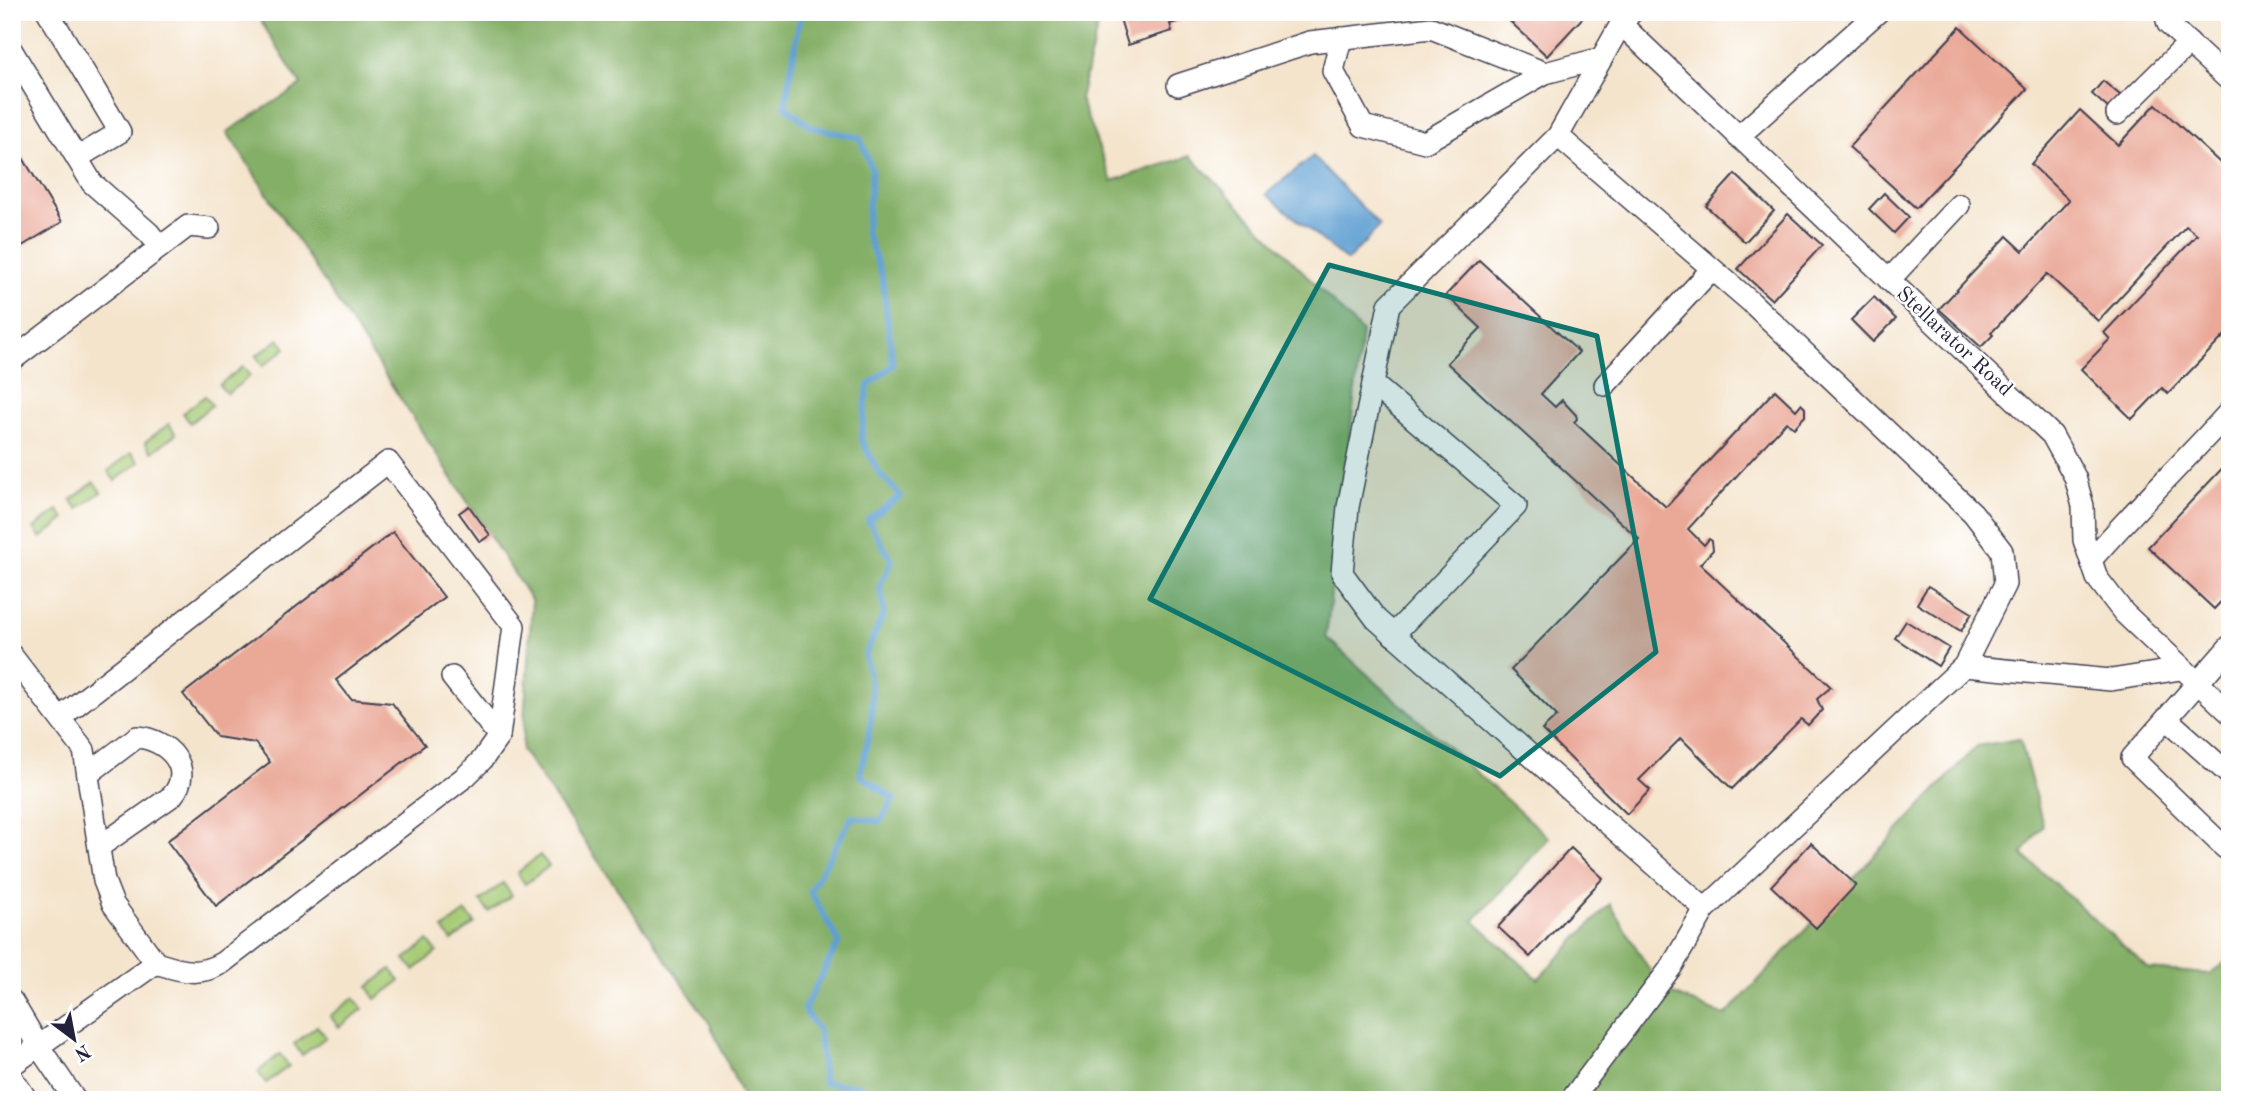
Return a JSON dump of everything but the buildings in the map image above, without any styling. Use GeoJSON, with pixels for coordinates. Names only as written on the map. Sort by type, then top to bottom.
{"type":"FeatureCollection","features":[{"type":"Feature","properties":{"kind":"street"},"geometry":{"type":"LineString","coordinates":[[48,12],[120,132],[77,158]]}},
{"type":"Feature","properties":{"kind":"street"},"geometry":{"type":"LineString","coordinates":[[1738,137],[1878,12]]}},
{"type":"Feature","properties":{"kind":"street"},"geometry":{"type":"LineString","coordinates":[[2165,12],[2168,24],[2230,81]]}},
{"type":"Feature","properties":{"kind":"street"},"geometry":{"type":"LineString","coordinates":[[1627,18],[1558,136],[1389,305],[1349,507],[1342,573],[1376,619],[1393,635],[1705,909]]}},
{"type":"Feature","properties":{"kind":"street","name":"Stellarator Road"},"geometry":{"type":"LineString","coordinates":[[1627,18],[1738,137],[2052,435],[2075,477],[2083,506],[2084,540],[2097,579],[2124,613],[2230,713]]}},
{"type":"Feature","properties":{"kind":"street"},"geometry":{"type":"LineString","coordinates":[[1178,85],[1310,42],[1431,28],[1545,73]]}},
{"type":"Feature","properties":{"kind":"street"},"geometry":{"type":"LineString","coordinates":[[1341,38],[1333,71],[1363,126],[1425,142],[1545,73],[1602,58]]}},
{"type":"Feature","properties":{"kind":"street"},"geometry":{"type":"LineString","coordinates":[[2117,114],[2189,43]]}},
{"type":"Feature","properties":{"kind":"street"},"geometry":{"type":"LineString","coordinates":[[12,51],[92,183],[149,233],[160,247]]}},
{"type":"Feature","properties":{"kind":"street"},"geometry":{"type":"LineString","coordinates":[[1558,136],[1712,269],[1973,513],[2002,551],[2005,584],[1964,666],[1705,909],[1672,966],[1571,1100]]}},
{"type":"Feature","properties":{"kind":"street"},"geometry":{"type":"LineString","coordinates":[[1889,280],[1959,205]]}},
{"type":"Feature","properties":{"kind":"street"},"geometry":{"type":"LineString","coordinates":[[12,360],[188,226],[209,228]]}},
{"type":"Feature","properties":{"kind":"street"},"geometry":{"type":"LineString","coordinates":[[1605,385],[1712,269]]}},
{"type":"Feature","properties":{"kind":"street"},"geometry":{"type":"LineString","coordinates":[[1373,384],[1516,506],[1393,635]]}},
{"type":"Feature","properties":{"kind":"street"},"geometry":{"type":"LineString","coordinates":[[2091,560],[2144,499],[2165,483],[2230,411]]}},
{"type":"Feature","properties":{"kind":"street"},"geometry":{"type":"LineString","coordinates":[[12,656],[85,750],[104,881],[113,904],[156,963],[189,973],[206,972],[222,963],[466,776],[499,736],[514,626],[388,462],[61,717]]}},
{"type":"Feature","properties":{"kind":"street"},"geometry":{"type":"LineString","coordinates":[[2230,646],[2132,758],[2225,848],[2230,842]]}},
{"type":"Feature","properties":{"kind":"street"},"geometry":{"type":"LineString","coordinates":[[1964,666],[2111,680],[2181,669]]}},
{"type":"Feature","properties":{"kind":"street"},"geometry":{"type":"LineString","coordinates":[[452,677],[499,736]]}},
{"type":"Feature","properties":{"kind":"street"},"geometry":{"type":"LineString","coordinates":[[2167,719],[2230,775]]}},
{"type":"Feature","properties":{"kind":"street"},"geometry":{"type":"LineString","coordinates":[[88,774],[137,737],[162,743],[172,751],[182,774],[181,786],[173,796],[99,847]]}},
{"type":"Feature","properties":{"kind":"street"},"geometry":{"type":"LineString","coordinates":[[12,1065],[156,963]]}},
{"type":"Feature","properties":{"kind":"street"},"geometry":{"type":"LineString","coordinates":[[12,1001],[75,1100]]}},
{"type":"Feature","properties":{"kind":"street"},"geometry":{"type":"LineString","coordinates":[[12,1078],[27,1100]]}},
{"type":"Feature","properties":{"kind":"highlighted area"},"geometry":{"type":"Polygon","coordinates":[[[1329,265],[1597,336],[1656,652],[1500,776],[1150,599],[1329,265]]]}},
{"type":"Feature","properties":{"kind":"green space"},"geometry":{"type":"Polygon","coordinates":[[[255,12],[1101,12],[1080,99],[1112,181],[1190,156],[1362,332],[1326,637],[1549,838],[1474,921],[1538,979],[1610,904],[1661,989],[1725,1016],[1977,746],[2020,739],[2043,825],[2022,854],[2149,969],[2209,974],[2230,959],[2230,1100],[744,1100],[710,1024],[522,750],[532,601],[227,132],[301,85],[255,12]]]}},
{"type":"Feature","properties":{"kind":"green space"},"geometry":{"type":"Polygon","coordinates":[[[279,339],[286,348],[263,366],[256,356],[279,339]]]}},
{"type":"Feature","properties":{"kind":"green space"},"geometry":{"type":"Polygon","coordinates":[[[243,367],[250,376],[227,394],[219,385],[243,367]]]}},
{"type":"Feature","properties":{"kind":"green space"},"geometry":{"type":"Polygon","coordinates":[[[205,396],[212,405],[190,423],[183,413],[205,396]]]}},
{"type":"Feature","properties":{"kind":"green space"},"geometry":{"type":"Polygon","coordinates":[[[169,424],[176,434],[152,452],[145,442],[169,424]]]}},
{"type":"Feature","properties":{"kind":"green space"},"geometry":{"type":"Polygon","coordinates":[[[131,453],[139,462],[115,481],[108,471],[131,453]]]}},
{"type":"Feature","properties":{"kind":"green space"},"geometry":{"type":"Polygon","coordinates":[[[94,482],[101,492],[78,509],[71,500],[94,482]]]}},
{"type":"Feature","properties":{"kind":"green space"},"geometry":{"type":"Polygon","coordinates":[[[58,510],[65,519],[41,538],[34,528],[58,510]]]}},
{"type":"Feature","properties":{"kind":"green space"},"geometry":{"type":"Polygon","coordinates":[[[540,855],[549,866],[525,884],[517,873],[540,855]]]}},
{"type":"Feature","properties":{"kind":"green space"},"geometry":{"type":"Polygon","coordinates":[[[503,883],[512,895],[489,912],[480,901],[503,883]]]}},
{"type":"Feature","properties":{"kind":"green space"},"geometry":{"type":"Polygon","coordinates":[[[466,912],[475,923],[452,941],[443,929],[466,912]]]}},
{"type":"Feature","properties":{"kind":"green space"},"geometry":{"type":"Polygon","coordinates":[[[428,941],[437,952],[414,970],[405,959],[428,941]]]}},
{"type":"Feature","properties":{"kind":"green space"},"geometry":{"type":"Polygon","coordinates":[[[391,969],[400,981],[376,999],[368,987],[391,969]]]}},
{"type":"Feature","properties":{"kind":"green space"},"geometry":{"type":"Polygon","coordinates":[[[354,998],[363,1009],[339,1027],[330,1016],[354,998]]]}},
{"type":"Feature","properties":{"kind":"green space"},"geometry":{"type":"Polygon","coordinates":[[[317,1026],[326,1037],[302,1055],[294,1044],[317,1026]]]}},
{"type":"Feature","properties":{"kind":"green space"},"geometry":{"type":"Polygon","coordinates":[[[280,1054],[289,1066],[266,1083],[258,1072],[280,1054]]]}},
{"type":"Feature","properties":{"kind":"water"},"geometry":{"type":"Polygon","coordinates":[[[1313,156],[1380,226],[1347,261],[1266,194],[1313,156]]]}},
{"type":"Feature","properties":{"kind":"waterway"},"geometry":{"type":"LineString","coordinates":[[801,12],[785,106],[811,127],[860,138],[872,170],[866,232],[882,276],[893,365],[868,386],[861,439],[879,473],[901,496],[868,520],[892,561],[880,586],[884,613],[865,656],[871,688],[872,716],[860,775],[894,799],[880,822],[852,817],[810,891],[839,942],[804,1009],[819,1032],[824,1083],[860,1086],[864,1100]]}}]}
